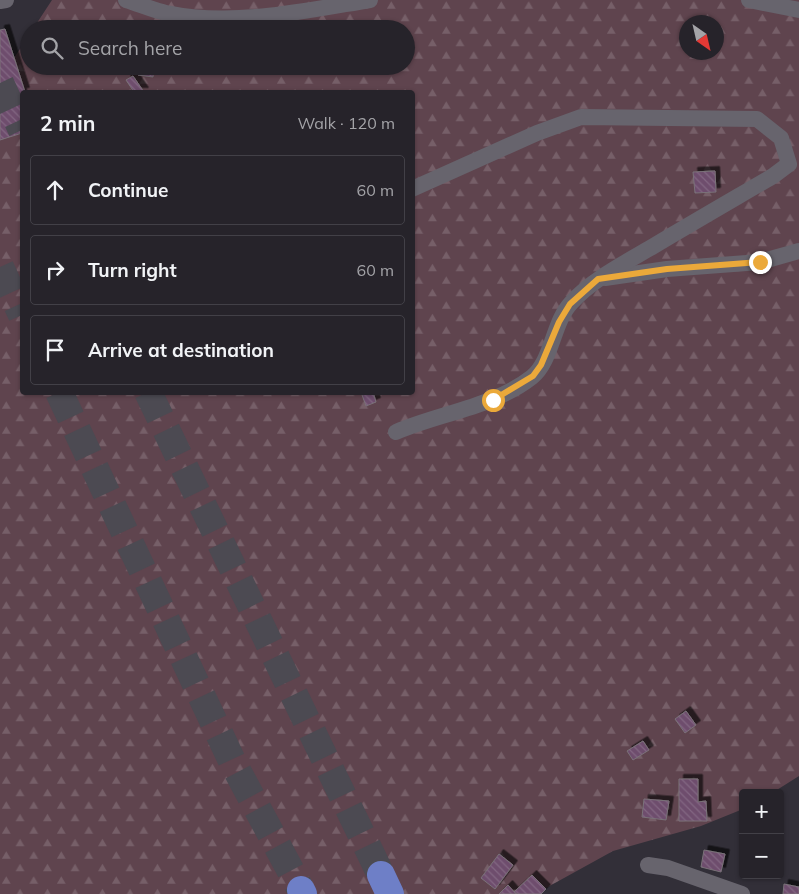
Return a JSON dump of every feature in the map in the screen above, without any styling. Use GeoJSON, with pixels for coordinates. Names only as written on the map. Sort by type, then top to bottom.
{"type":"FeatureCollection","features":[{"type":"Feature","properties":{"kind":"street"},"geometry":{"type":"LineString","coordinates":[[0,1],[6,0]]}},
{"type":"Feature","properties":{"kind":"street"},"geometry":{"type":"LineString","coordinates":[[126,0],[167,6],[195,17],[272,16],[370,0]]}},
{"type":"Feature","properties":{"kind":"street"},"geometry":{"type":"LineString","coordinates":[[749,0],[799,10]]}},
{"type":"Feature","properties":{"kind":"street"},"geometry":{"type":"LineString","coordinates":[[396,432],[420,422],[493,400],[533,376],[541,365],[559,322],[570,304],[598,279],[772,176],[789,164],[781,138],[757,119],[581,116],[537,133],[415,188]]}},
{"type":"Feature","properties":{"kind":"street"},"geometry":{"type":"LineString","coordinates":[[598,279],[667,269],[760,262],[799,251]]}},
{"type":"Feature","properties":{"kind":"street"},"geometry":{"type":"LineString","coordinates":[[648,865],[668,868],[742,894]]}},
{"type":"Feature","properties":{"kind":"green space"},"geometry":{"type":"Polygon","coordinates":[[[52,0],[799,0],[799,776],[778,789],[739,789],[739,811],[701,826],[613,851],[535,894],[0,894],[0,78],[20,49],[20,75],[415,75],[415,20],[39,20],[52,0]]]}},
{"type":"Feature","properties":{"kind":"building"},"geometry":{"type":"Polygon","coordinates":[[[5,29],[24,90],[20,90],[20,134],[0,140],[0,30],[5,29]]]}},
{"type":"Feature","properties":{"kind":"building"},"geometry":{"type":"Polygon","coordinates":[[[133,76],[143,90],[133,90],[126,80],[133,76]]]}},
{"type":"Feature","properties":{"kind":"building"},"geometry":{"type":"Polygon","coordinates":[[[715,171],[716,192],[695,193],[693,172],[715,171]]]}},
{"type":"Feature","properties":{"kind":"building"},"geometry":{"type":"Polygon","coordinates":[[[362,395],[374,395],[376,402],[366,406],[362,395]]]}},
{"type":"Feature","properties":{"kind":"building"},"geometry":{"type":"Polygon","coordinates":[[[686,711],[696,725],[685,733],[675,719],[686,711]]]}},
{"type":"Feature","properties":{"kind":"building"},"geometry":{"type":"Polygon","coordinates":[[[643,741],[649,750],[633,760],[627,751],[643,741]]]}},
{"type":"Feature","properties":{"kind":"building"},"geometry":{"type":"Polygon","coordinates":[[[679,779],[698,779],[698,802],[706,801],[707,821],[679,821],[679,779]]]}},
{"type":"Feature","properties":{"kind":"building"},"geometry":{"type":"Polygon","coordinates":[[[644,799],[669,801],[666,820],[642,817],[644,799]]]}},
{"type":"Feature","properties":{"kind":"building"},"geometry":{"type":"Polygon","coordinates":[[[704,850],[725,854],[721,872],[701,867],[704,850]]]}},
{"type":"Feature","properties":{"kind":"building"},"geometry":{"type":"Polygon","coordinates":[[[499,854],[513,865],[495,889],[481,878],[499,854]]]}},
{"type":"Feature","properties":{"kind":"building"},"geometry":{"type":"Polygon","coordinates":[[[532,875],[546,889],[541,894],[517,894],[514,892],[532,875]]]}},
{"type":"Feature","properties":{"kind":"building"},"geometry":{"type":"Polygon","coordinates":[[[784,884],[799,887],[799,894],[783,894],[784,884]]]}},
{"type":"Feature","properties":{"kind":"building"},"geometry":{"type":"Polygon","coordinates":[[[508,885],[516,894],[499,894],[508,885]]]}},
{"type":"Feature","properties":{"kind":"tunnel"},"geometry":{"type":"LineString","coordinates":[[0,83],[20,126]]}},
{"type":"Feature","properties":{"kind":"tunnel"},"geometry":{"type":"LineString","coordinates":[[0,267],[20,311]]}},
{"type":"Feature","properties":{"kind":"tunnel"},"geometry":{"type":"LineString","coordinates":[[60,395],[233,763],[301,890]]}},
{"type":"Feature","properties":{"kind":"tunnel"},"geometry":{"type":"LineString","coordinates":[[149,395],[381,875]]}},
{"type":"Feature","properties":{"kind":"route"},"geometry":{"type":"LineString","coordinates":[[493,400],[533,376],[541,365],[559,322],[570,304],[598,279],[667,269],[760,262]]}}]}
